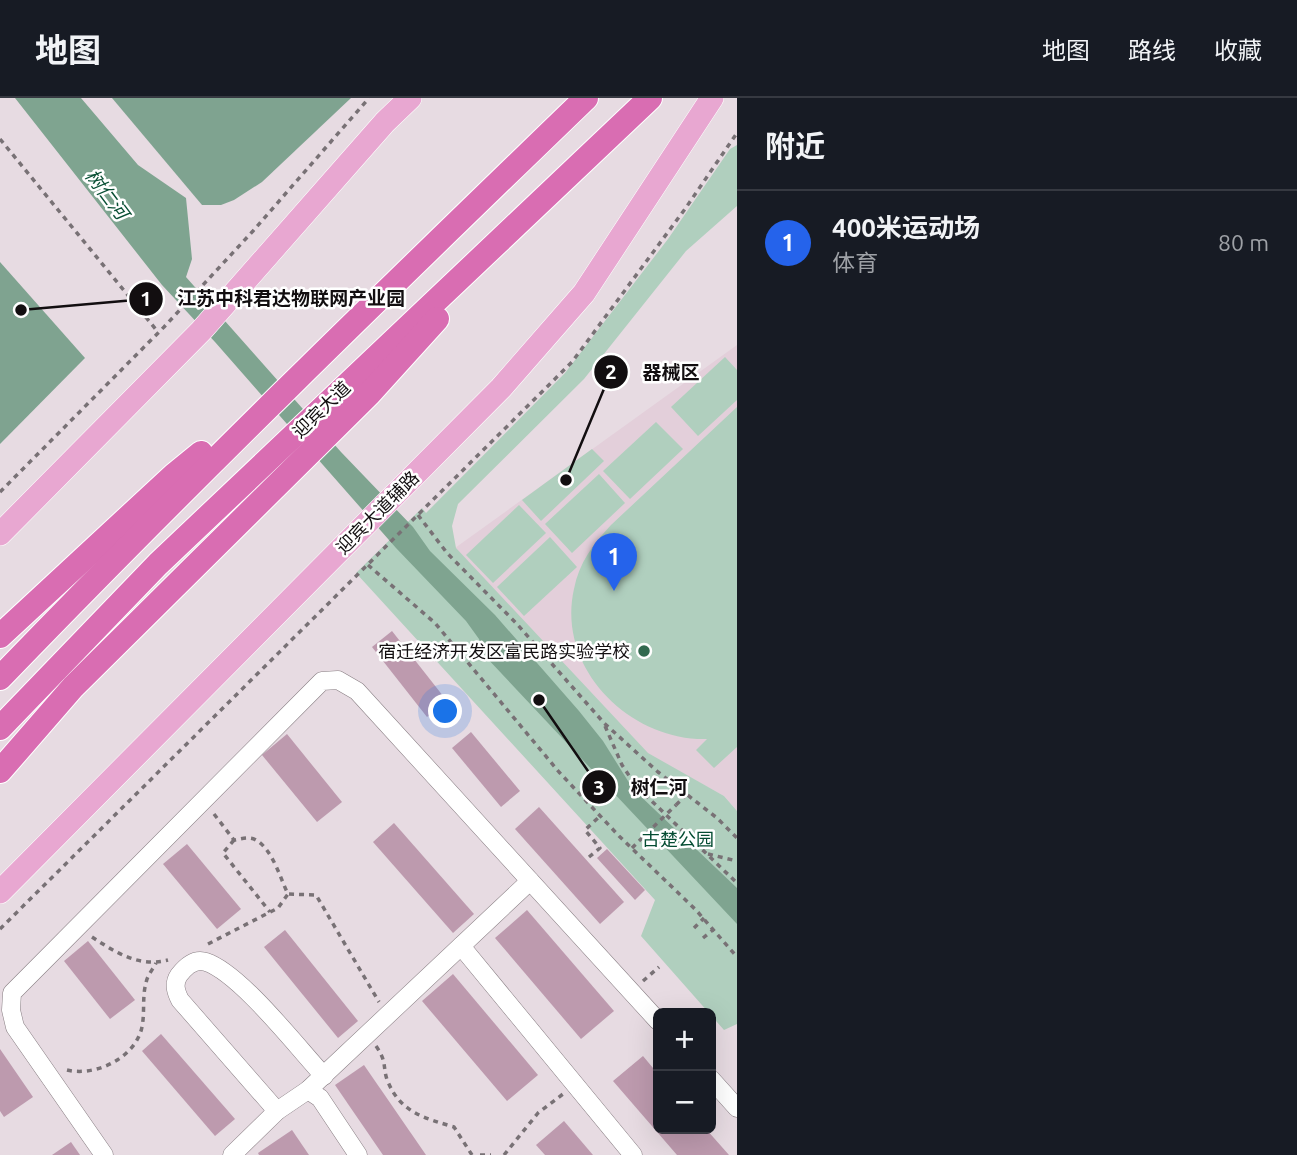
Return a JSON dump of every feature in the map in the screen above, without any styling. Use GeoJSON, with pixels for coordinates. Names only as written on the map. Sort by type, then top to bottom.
{"type":"FeatureCollection","features":[{"type":"Feature","properties":{"kind":"highway"},"geometry":{"type":"LineString","coordinates":[[0,678],[307,367],[586,98]]}},
{"type":"Feature","properties":{"kind":"highway","name":"迎宾大道"},"geometry":{"type":"LineString","coordinates":[[0,728],[158,564],[650,98]]}},
{"type":"Feature","properties":{"kind":"highway"},"geometry":{"type":"LineString","coordinates":[[0,771],[73,687],[369,394],[574,169]]}},
{"type":"Feature","properties":{"kind":"highway"},"geometry":{"type":"LineString","coordinates":[[0,636],[174,475],[307,367]]}},
{"type":"Feature","properties":{"kind":"main road"},"geometry":{"type":"LineString","coordinates":[[0,534],[201,331],[385,122],[410,98]]}},
{"type":"Feature","properties":{"kind":"main road","name":"迎宾大道辅路"},"geometry":{"type":"LineString","coordinates":[[0,892],[501,388],[584,293],[712,98]]}},
{"type":"Feature","properties":{"kind":"lane"},"geometry":{"type":"LineString","coordinates":[[104,1155],[15,1027],[11,1010],[12,993],[322,681],[338,680],[357,691],[653,1016]]}},
{"type":"Feature","properties":{"kind":"lane"},"geometry":{"type":"LineString","coordinates":[[232,1155],[277,1111],[324,1076],[530,881]]}},
{"type":"Feature","properties":{"kind":"lane"},"geometry":{"type":"LineString","coordinates":[[461,946],[633,1155]]}},
{"type":"Feature","properties":{"kind":"lane"},"geometry":{"type":"LineString","coordinates":[[277,1111],[180,1000],[176,991],[177,978],[191,963],[204,961],[232,976],[324,1076]]}},
{"type":"Feature","properties":{"kind":"lane"},"geometry":{"type":"LineString","coordinates":[[716,1085],[737,1108]]}},
{"type":"Feature","properties":{"kind":"lane"},"geometry":{"type":"LineString","coordinates":[[308,1090],[320,1098],[358,1155]]}},
{"type":"Feature","properties":{"kind":"path"},"geometry":{"type":"LineString","coordinates":[[0,492],[158,333],[253,231],[369,98]]}},
{"type":"Feature","properties":{"kind":"path"},"geometry":{"type":"LineString","coordinates":[[0,929],[572,362],[685,209],[737,133]]}},
{"type":"Feature","properties":{"kind":"path"},"geometry":{"type":"LineString","coordinates":[[0,139],[158,333]]}},
{"type":"Feature","properties":{"kind":"path"},"geometry":{"type":"LineString","coordinates":[[418,515],[447,554],[516,623],[604,723],[737,838]]}},
{"type":"Feature","properties":{"kind":"path"},"geometry":{"type":"LineString","coordinates":[[368,565],[435,623],[559,772],[704,918],[737,957]]}},
{"type":"Feature","properties":{"kind":"path"},"geometry":{"type":"LineString","coordinates":[[604,723],[612,747],[636,786],[737,883]]}},
{"type":"Feature","properties":{"kind":"path"},"geometry":{"type":"LineString","coordinates":[[632,848],[686,795]]}},
{"type":"Feature","properties":{"kind":"path"},"geometry":{"type":"LineString","coordinates":[[203,800],[234,840]]}},
{"type":"Feature","properties":{"kind":"path"},"geometry":{"type":"LineString","coordinates":[[589,858],[600,848],[584,830],[600,816]]}},
{"type":"Feature","properties":{"kind":"path"},"geometry":{"type":"LineString","coordinates":[[270,912],[223,853],[234,840],[257,840],[270,856],[288,894]]}},
{"type":"Feature","properties":{"kind":"path"},"geometry":{"type":"LineString","coordinates":[[706,854],[737,861]]}},
{"type":"Feature","properties":{"kind":"path"},"geometry":{"type":"LineString","coordinates":[[198,948],[278,908],[288,894]]}},
{"type":"Feature","properties":{"kind":"path"},"geometry":{"type":"LineString","coordinates":[[288,894],[316,895],[387,1016]]}},
{"type":"Feature","properties":{"kind":"path"},"geometry":{"type":"LineString","coordinates":[[694,928],[704,918]]}},
{"type":"Feature","properties":{"kind":"path"},"geometry":{"type":"LineString","coordinates":[[77,926],[120,956],[156,963],[173,958]]}},
{"type":"Feature","properties":{"kind":"path"},"geometry":{"type":"LineString","coordinates":[[703,938],[713,929]]}},
{"type":"Feature","properties":{"kind":"path"},"geometry":{"type":"LineString","coordinates":[[40,1064],[78,1072],[107,1066],[127,1053],[139,1037],[146,982],[156,963]]}},
{"type":"Feature","properties":{"kind":"path"},"geometry":{"type":"LineString","coordinates":[[367,1035],[386,1063],[387,1080],[399,1100],[419,1117],[454,1127],[472,1155]]}},
{"type":"Feature","properties":{"kind":"path"},"geometry":{"type":"LineString","coordinates":[[504,1155],[538,1113],[575,1085]]}},
{"type":"Feature","properties":{"kind":"path"},"geometry":{"type":"LineString","coordinates":[[480,1155],[492,1155]]}},
{"type":"Feature","properties":{"kind":"shaded area"},"geometry":{"type":"Polygon","coordinates":[[[112,98],[351,98],[262,182],[221,205],[202,205],[112,98]]]}},
{"type":"Feature","properties":{"kind":"shaded area"},"geometry":{"type":"Polygon","coordinates":[[[0,262],[85,358],[0,444],[0,262]]]}},
{"type":"Feature","properties":{"kind":"shaded area","name":"宿迁经济开发区富民路实验学校"},"geometry":{"type":"Polygon","coordinates":[[[737,345],[737,811],[724,796],[648,754],[455,548],[737,345]]]}},
{"type":"Feature","properties":{"kind":"green space","name":"古楚公园"},"geometry":{"type":"Polygon","coordinates":[[[737,145],[737,206],[686,251],[584,379],[458,504],[452,526],[456,548],[648,753],[724,796],[737,811],[737,1024],[724,1030],[716,1021],[716,1008],[705,1008],[641,936],[655,900],[356,573],[422,508],[426,513],[565,373],[668,239],[730,149],[737,145]]]}},
{"type":"Feature","properties":{"kind":"green space"},"geometry":{"type":"Polygon","coordinates":[[[725,357],[737,370],[737,400],[698,436],[671,407],[725,357]]]}},
{"type":"Feature","properties":{"kind":"green space"},"geometry":{"type":"Polygon","coordinates":[[[737,407],[737,747],[714,768],[696,750],[707,739],[678,736],[651,728],[626,713],[605,694],[588,672],[576,646],[571,618],[576,580],[583,562],[598,539],[737,407]]]}},
{"type":"Feature","properties":{"kind":"green space"},"geometry":{"type":"Polygon","coordinates":[[[656,422],[683,449],[630,499],[603,471],[656,422]]]}},
{"type":"Feature","properties":{"kind":"green space"},"geometry":{"type":"Polygon","coordinates":[[[592,449],[604,461],[541,521],[522,500],[592,449]]]}},
{"type":"Feature","properties":{"kind":"green space"},"geometry":{"type":"Polygon","coordinates":[[[599,474],[625,503],[572,553],[545,524],[599,474]]]}},
{"type":"Feature","properties":{"kind":"green space"},"geometry":{"type":"Polygon","coordinates":[[[519,505],[546,533],[493,583],[466,555],[519,505]]]}},
{"type":"Feature","properties":{"kind":"green space"},"geometry":{"type":"Polygon","coordinates":[[[550,537],[577,567],[524,616],[497,587],[550,537]]]}},
{"type":"Feature","properties":{"kind":"water"},"geometry":{"type":"Polygon","coordinates":[[[15,98],[81,98],[138,165],[186,198],[192,259],[186,277],[341,452],[413,527],[430,551],[495,615],[579,711],[603,741],[633,789],[737,888],[737,924],[485,656],[479,639],[466,621],[396,548],[162,285],[15,98]]]}},
{"type":"Feature","properties":{"kind":"building"},"geometry":{"type":"Polygon","coordinates":[[[392,631],[447,701],[427,717],[372,647],[392,631]]]}},
{"type":"Feature","properties":{"kind":"building"},"geometry":{"type":"Polygon","coordinates":[[[471,732],[520,791],[501,807],[452,748],[471,732]]]}},
{"type":"Feature","properties":{"kind":"building"},"geometry":{"type":"Polygon","coordinates":[[[287,734],[342,802],[317,822],[262,755],[287,734]]]}},
{"type":"Feature","properties":{"kind":"building"},"geometry":{"type":"Polygon","coordinates":[[[539,807],[624,902],[600,924],[515,829],[539,807]]]}},
{"type":"Feature","properties":{"kind":"building"},"geometry":{"type":"Polygon","coordinates":[[[394,823],[474,914],[453,933],[373,842],[394,823]]]}},
{"type":"Feature","properties":{"kind":"building"},"geometry":{"type":"Polygon","coordinates":[[[187,844],[241,909],[217,929],[163,864],[187,844]]]}},
{"type":"Feature","properties":{"kind":"building"},"geometry":{"type":"Polygon","coordinates":[[[607,849],[645,890],[635,900],[597,858],[607,849]]]}},
{"type":"Feature","properties":{"kind":"building"},"geometry":{"type":"Polygon","coordinates":[[[527,910],[614,1011],[581,1039],[495,938],[527,910]]]}},
{"type":"Feature","properties":{"kind":"building"},"geometry":{"type":"Polygon","coordinates":[[[285,930],[358,1021],[338,1038],[264,947],[285,930]]]}},
{"type":"Feature","properties":{"kind":"building"},"geometry":{"type":"Polygon","coordinates":[[[88,941],[135,1000],[110,1019],[64,961],[88,941]]]}},
{"type":"Feature","properties":{"kind":"building"},"geometry":{"type":"Polygon","coordinates":[[[453,974],[538,1075],[507,1101],[422,1001],[453,974]]]}},
{"type":"Feature","properties":{"kind":"building"},"geometry":{"type":"Polygon","coordinates":[[[161,1034],[235,1119],[215,1136],[142,1051],[161,1034]]]}},
{"type":"Feature","properties":{"kind":"building"},"geometry":{"type":"Polygon","coordinates":[[[0,1049],[33,1097],[4,1117],[0,1111],[0,1049]]]}},
{"type":"Feature","properties":{"kind":"building"},"geometry":{"type":"Polygon","coordinates":[[[643,1056],[653,1068],[653,1127],[613,1081],[643,1056]]]}},
{"type":"Feature","properties":{"kind":"building"},"geometry":{"type":"Polygon","coordinates":[[[364,1065],[426,1155],[383,1155],[335,1085],[364,1065]]]}},
{"type":"Feature","properties":{"kind":"building"},"geometry":{"type":"Polygon","coordinates":[[[564,1121],[593,1155],[545,1155],[536,1145],[564,1121]]]}},
{"type":"Feature","properties":{"kind":"building"},"geometry":{"type":"Polygon","coordinates":[[[292,1130],[309,1155],[259,1155],[258,1153],[292,1130]]]}},
{"type":"Feature","properties":{"kind":"building"},"geometry":{"type":"Polygon","coordinates":[[[659,1134],[710,1134],[729,1155],[677,1155],[659,1134]]]}},
{"type":"Feature","properties":{"kind":"building"},"geometry":{"type":"Polygon","coordinates":[[[71,1142],[80,1155],[52,1155],[71,1142]]]}},
{"type":"Feature","properties":{"kind":"place","name":"江苏中科君达物联网产业园"},"geometry":{"type":"Point","coordinates":[21,310]}},
{"type":"Feature","properties":{"kind":"place","name":"器械区"},"geometry":{"type":"Point","coordinates":[566,480]}},
{"type":"Feature","properties":{"kind":"place","name":"400米运动场"},"geometry":{"type":"Point","coordinates":[614,591]}},
{"type":"Feature","properties":{"kind":"place","name":"宿迁经济开发区富民路实验学校"},"geometry":{"type":"Point","coordinates":[644,651]}},
{"type":"Feature","properties":{"kind":"place","name":"树仁河"},"geometry":{"type":"Point","coordinates":[539,700]}}]}
